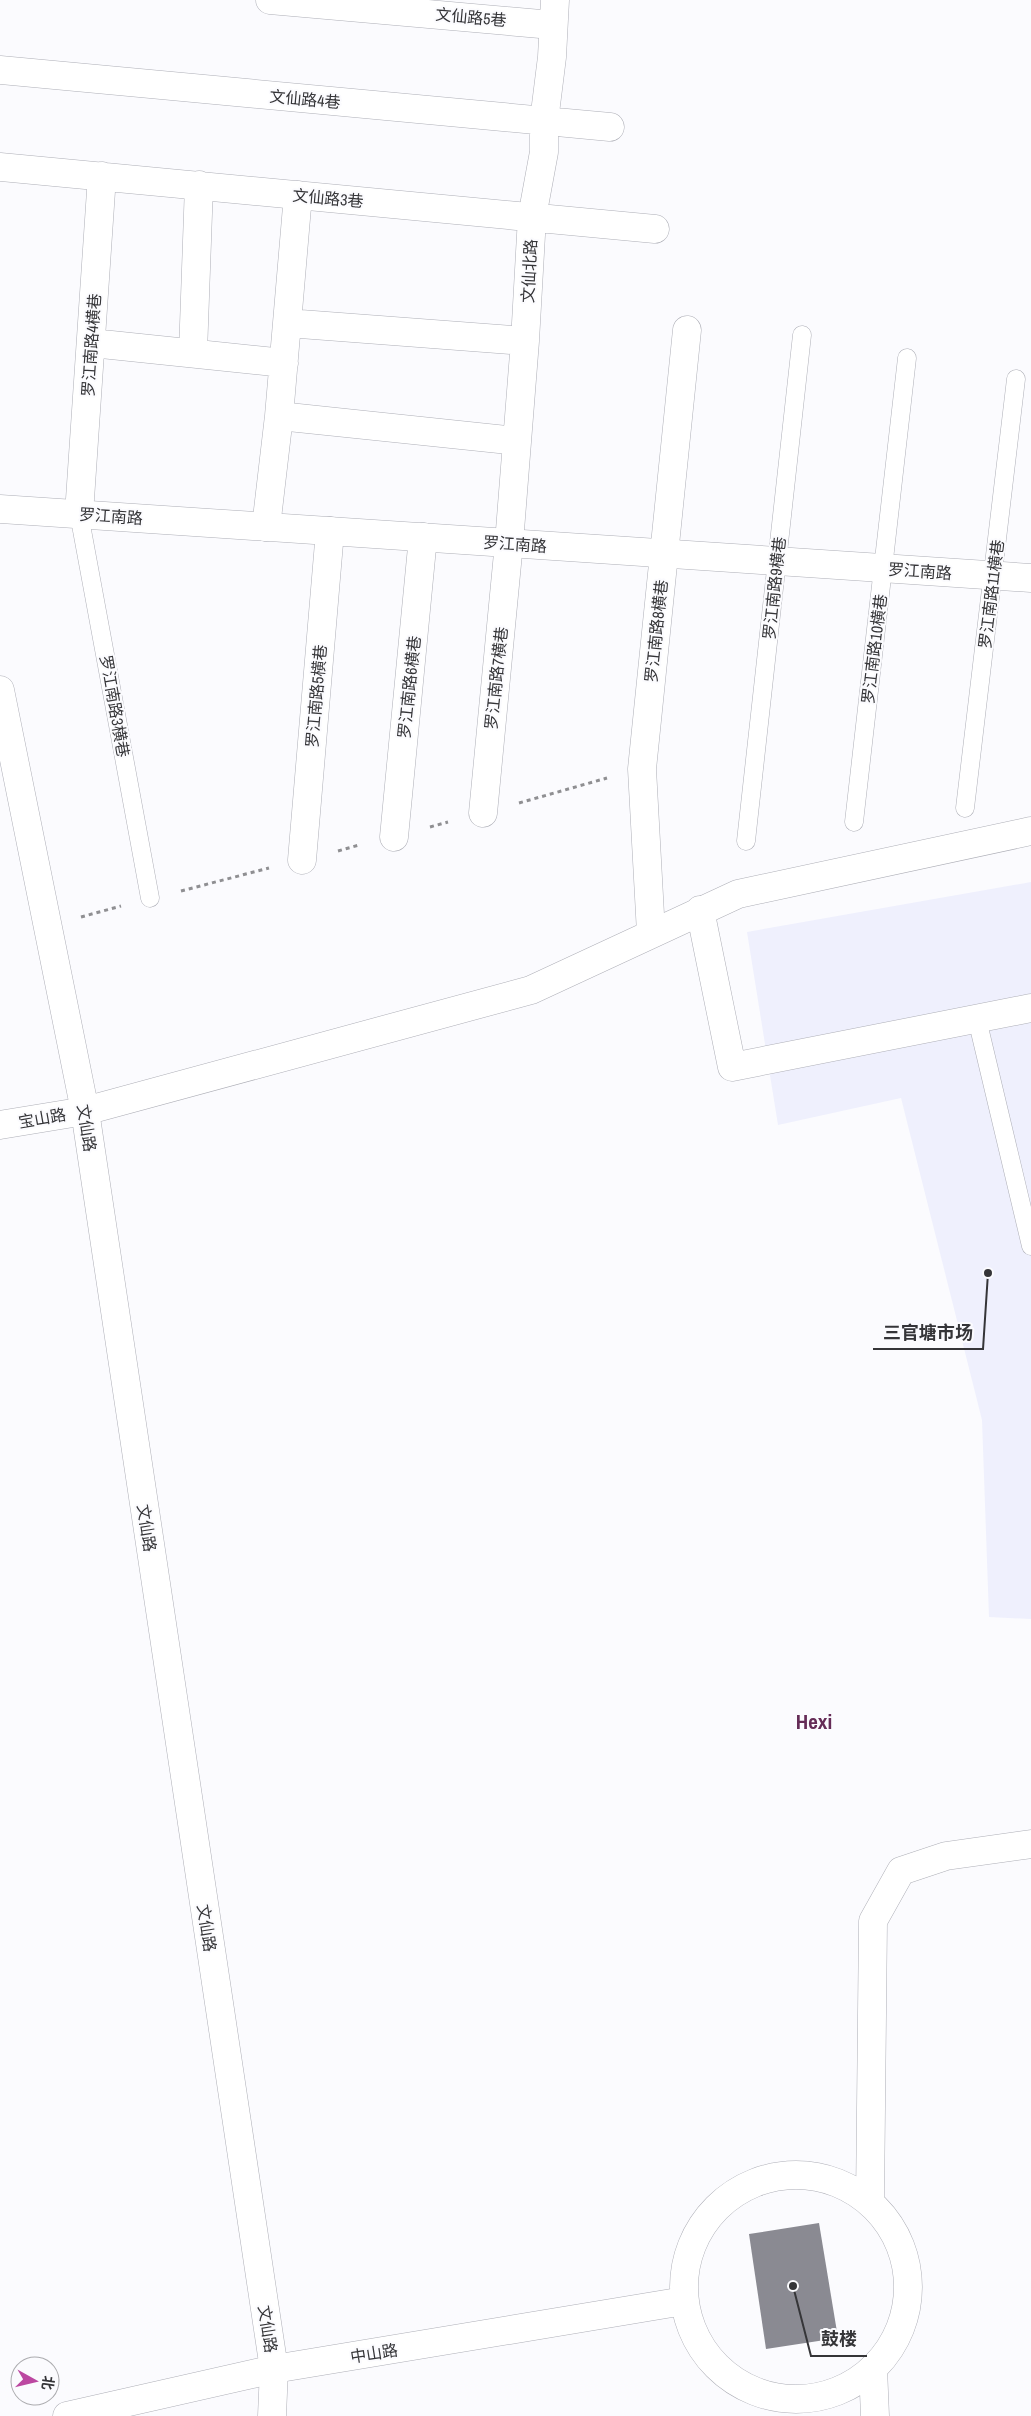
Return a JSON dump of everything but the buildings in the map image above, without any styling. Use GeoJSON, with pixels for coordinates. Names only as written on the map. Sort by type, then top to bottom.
{"type":"FeatureCollection","features":[{"type":"Feature","properties":{"kind":"street","name":"文仙路5巷"},"geometry":{"type":"LineString","coordinates":[[270,0],[554,12]]}},
{"type":"Feature","properties":{"kind":"street","name":"文仙北路"},"geometry":{"type":"LineString","coordinates":[[509,544],[525,341],[532,217],[544,152],[544,121],[552,57],[554,12]]}},
{"type":"Feature","properties":{"kind":"street","name":"文仙路4巷"},"geometry":{"type":"LineString","coordinates":[[0,70],[610,127]]}},
{"type":"Feature","properties":{"kind":"street","name":"文仙路3巷"},"geometry":{"type":"LineString","coordinates":[[0,167],[655,229]]}},
{"type":"Feature","properties":{"kind":"street","name":"罗江南路4横巷"},"geometry":{"type":"LineString","coordinates":[[79,514],[102,176]]}},
{"type":"Feature","properties":{"kind":"street"},"geometry":{"type":"LineString","coordinates":[[193,353],[199,185]]}},
{"type":"Feature","properties":{"kind":"street"},"geometry":{"type":"LineString","coordinates":[[266,527],[279,416],[298,195]]}},
{"type":"Feature","properties":{"kind":"street"},"geometry":{"type":"LineString","coordinates":[[287,323],[525,341]]}},
{"type":"Feature","properties":{"kind":"street","name":"罗江南路8横巷"},"geometry":{"type":"LineString","coordinates":[[651,932],[642,769],[687,330]]}},
{"type":"Feature","properties":{"kind":"street"},"geometry":{"type":"LineString","coordinates":[[92,342],[284,363]]}},
{"type":"Feature","properties":{"kind":"street"},"geometry":{"type":"LineString","coordinates":[[279,416],[517,441]]}},
{"type":"Feature","properties":{"kind":"street","name":"罗江南路"},"geometry":{"type":"LineString","coordinates":[[0,509],[1031,578]]}},
{"type":"Feature","properties":{"kind":"street","name":"罗江南路5横巷"},"geometry":{"type":"LineString","coordinates":[[302,860],[330,531]]}},
{"type":"Feature","properties":{"kind":"street","name":"罗江南路6横巷"},"geometry":{"type":"LineString","coordinates":[[394,836],[423,537]]}},
{"type":"Feature","properties":{"kind":"street","name":"罗江南路7横巷"},"geometry":{"type":"LineString","coordinates":[[483,813],[509,544]]}},
{"type":"Feature","properties":{"kind":"street","name":"文仙路"},"geometry":{"type":"LineString","coordinates":[[0,690],[85,1111],[274,2369],[272,2416]]}},
{"type":"Feature","properties":{"kind":"street","name":"宝山路"},"geometry":{"type":"LineString","coordinates":[[0,1126],[85,1111],[531,990],[598,960],[651,932],[738,894],[1031,831]]}},
{"type":"Feature","properties":{"kind":"street"},"geometry":{"type":"LineString","coordinates":[[700,910],[732,1067],[1031,1010]]}},
{"type":"Feature","properties":{"kind":"street"},"geometry":{"type":"LineString","coordinates":[[870,2202],[873,1921],[901,1871],[946,1856],[1031,1844]]}},
{"type":"Feature","properties":{"kind":"street"},"geometry":{"type":"LineString","coordinates":[[785,2176],[808,2176],[830,2181],[852,2189],[870,2202],[895,2234],[908,2274],[908,2294],[899,2334],[873,2368],[849,2387],[814,2398],[778,2399],[743,2387],[714,2364],[694,2333],[684,2301],[686,2266],[696,2240],[713,2214],[723,2203],[742,2190],[763,2181],[785,2176]]}},
{"type":"Feature","properties":{"kind":"street","name":"中山路"},"geometry":{"type":"LineString","coordinates":[[67,2416],[274,2369],[684,2301]]}},
{"type":"Feature","properties":{"kind":"street"},"geometry":{"type":"LineString","coordinates":[[873,2368],[875,2416]]}},
{"type":"Feature","properties":{"kind":"lane","name":"罗江南路9横巷"},"geometry":{"type":"LineString","coordinates":[[746,841],[802,335]]}},
{"type":"Feature","properties":{"kind":"lane","name":"罗江南路10横巷"},"geometry":{"type":"LineString","coordinates":[[854,822],[907,358]]}},
{"type":"Feature","properties":{"kind":"lane","name":"罗江南路11横巷"},"geometry":{"type":"LineString","coordinates":[[965,808],[1016,380]]}},
{"type":"Feature","properties":{"kind":"lane","name":"罗江南路3横巷"},"geometry":{"type":"LineString","coordinates":[[79,514],[150,898]]}},
{"type":"Feature","properties":{"kind":"lane"},"geometry":{"type":"LineString","coordinates":[[977,1019],[1031,1246]]}},
{"type":"Feature","properties":{"kind":"path"},"geometry":{"type":"LineString","coordinates":[[47,926],[483,813],[642,769]]}},
{"type":"Feature","properties":{"kind":"shaded area"},"geometry":{"type":"Polygon","coordinates":[[[1031,882],[1031,1619],[989,1617],[982,1420],[901,1098],[778,1125],[747,932],[1031,882]]]}},
{"type":"Feature","properties":{"kind":"place","name":"三官塘市场"},"geometry":{"type":"Point","coordinates":[988,1273]}},
{"type":"Feature","properties":{"kind":"place","name":"鼓楼"},"geometry":{"type":"Point","coordinates":[793,2286]}},
{"type":"Feature","properties":{"kind":"district","name":"Hexi"},"geometry":{"type":"Point","coordinates":[814,1721]}}]}
